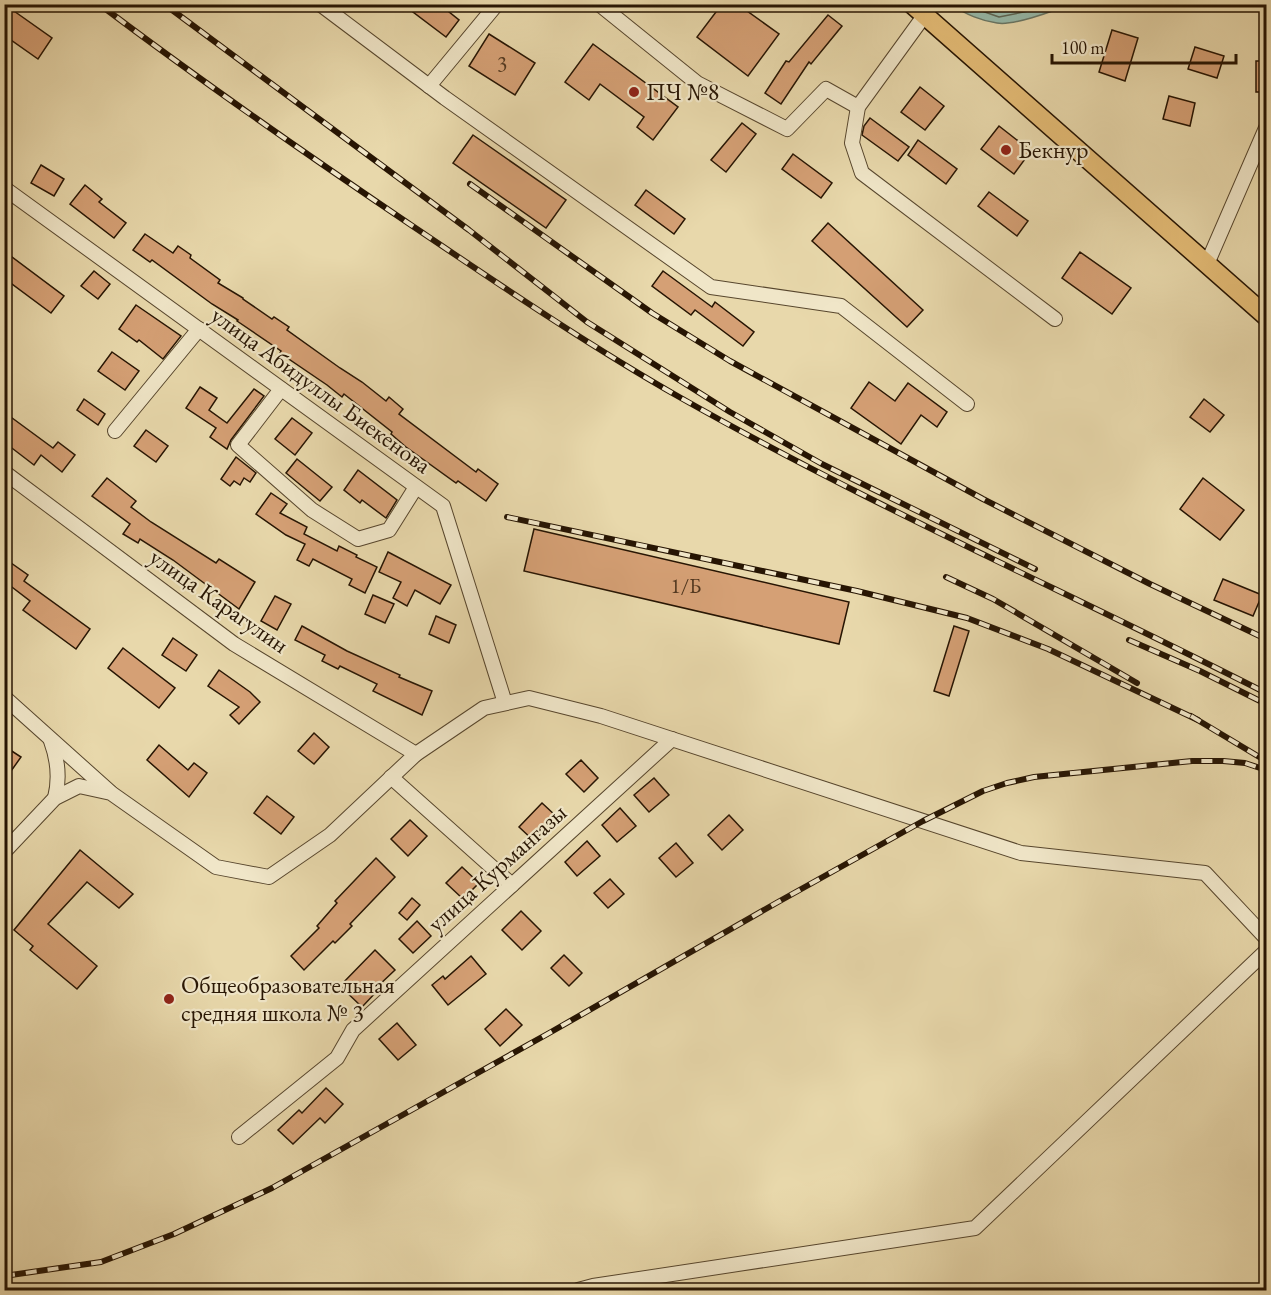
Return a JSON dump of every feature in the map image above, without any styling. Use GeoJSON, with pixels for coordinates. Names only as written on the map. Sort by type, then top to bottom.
{"type":"FeatureCollection","features":[{"type":"Feature","properties":{"kind":"main road"},"geometry":{"type":"LineString","coordinates":[[918,10],[1266,316]]}},
{"type":"Feature","properties":{"kind":"street"},"geometry":{"type":"LineString","coordinates":[[320,4],[429,86],[711,287],[841,306],[968,404]]}},
{"type":"Feature","properties":{"kind":"street"},"geometry":{"type":"LineString","coordinates":[[429,86],[496,4]]}},
{"type":"Feature","properties":{"kind":"street"},"geometry":{"type":"LineString","coordinates":[[599,4],[697,83],[787,129],[826,89],[858,107]]}},
{"type":"Feature","properties":{"kind":"street"},"geometry":{"type":"LineString","coordinates":[[918,10],[858,107],[852,143],[862,172],[1055,319]]}},
{"type":"Feature","properties":{"kind":"street"},"geometry":{"type":"LineString","coordinates":[[1207,264],[1266,128]]}},
{"type":"Feature","properties":{"kind":"street","name":"улица Абидуллы Биекенова"},"geometry":{"type":"LineString","coordinates":[[4,188],[443,506],[505,703]]}},
{"type":"Feature","properties":{"kind":"street"},"geometry":{"type":"LineString","coordinates":[[115,431],[199,329]]}},
{"type":"Feature","properties":{"kind":"street"},"geometry":{"type":"LineString","coordinates":[[281,388],[238,445],[312,510],[358,539],[389,530],[416,487]]}},
{"type":"Feature","properties":{"kind":"street","name":"улица Карагулин"},"geometry":{"type":"LineString","coordinates":[[4,472],[234,644],[416,754]]}},
{"type":"Feature","properties":{"kind":"street"},"geometry":{"type":"LineString","coordinates":[[4,696],[111,794],[216,867],[269,877],[330,835],[416,754],[484,708],[529,698],[601,716],[1022,853],[1205,873],[1266,938]]}},
{"type":"Feature","properties":{"kind":"street"},"geometry":{"type":"LineString","coordinates":[[51,738],[58,770],[55,798]]}},
{"type":"Feature","properties":{"kind":"street","name":"улица Курмангазы"},"geometry":{"type":"LineString","coordinates":[[239,1137],[337,1058],[353,1030],[672,739]]}},
{"type":"Feature","properties":{"kind":"street"},"geometry":{"type":"LineString","coordinates":[[391,777],[512,885]]}},
{"type":"Feature","properties":{"kind":"street"},"geometry":{"type":"LineString","coordinates":[[4,852],[55,798],[80,786],[111,794]]}},
{"type":"Feature","properties":{"kind":"street"},"geometry":{"type":"LineString","coordinates":[[578,1290],[975,1228],[1266,951]]}},
{"type":"Feature","properties":{"kind":"water"},"geometry":{"type":"Polygon","coordinates":[[[953,5],[1066,5],[1032,18],[1004,23],[979,19],[953,5]]]}},
{"type":"Feature","properties":{"kind":"building"},"geometry":{"type":"Polygon","coordinates":[[[4,4],[52,38],[38,59],[4,35],[4,4]]]}},
{"type":"Feature","properties":{"kind":"building"},"geometry":{"type":"Polygon","coordinates":[[[418,4],[439,4],[459,20],[446,37],[413,12],[418,4]]]}},
{"type":"Feature","properties":{"kind":"building"},"geometry":{"type":"Polygon","coordinates":[[[722,4],[746,4],[743,8],[779,34],[748,76],[697,37],[722,4]]]}},
{"type":"Feature","properties":{"kind":"building"},"geometry":{"type":"Polygon","coordinates":[[[828,15],[842,26],[811,64],[809,62],[781,104],[765,93],[786,61],[789,62],[828,15]]]}},
{"type":"Feature","properties":{"kind":"building"},"geometry":{"type":"Polygon","coordinates":[[[1112,30],[1138,38],[1125,81],[1099,72],[1112,30]]]}},
{"type":"Feature","properties":{"kind":"building"},"geometry":{"type":"Polygon","coordinates":[[[489,34],[535,63],[515,95],[469,66],[489,34]]]}},
{"type":"Feature","properties":{"kind":"building","name":"ПЧ №8"},"geometry":{"type":"Polygon","coordinates":[[[593,44],[678,107],[653,140],[637,127],[644,117],[600,84],[589,100],[565,82],[593,44]]]}},
{"type":"Feature","properties":{"kind":"building"},"geometry":{"type":"Polygon","coordinates":[[[1195,47],[1224,56],[1217,78],[1188,69],[1195,47]]]}},
{"type":"Feature","properties":{"kind":"building"},"geometry":{"type":"Polygon","coordinates":[[[1256,61],[1266,61],[1266,92],[1256,92],[1256,61]]]}},
{"type":"Feature","properties":{"kind":"building"},"geometry":{"type":"Polygon","coordinates":[[[920,87],[944,106],[925,130],[901,112],[920,87]]]}},
{"type":"Feature","properties":{"kind":"building"},"geometry":{"type":"Polygon","coordinates":[[[1169,96],[1195,103],[1190,126],[1163,119],[1169,96]]]}},
{"type":"Feature","properties":{"kind":"building"},"geometry":{"type":"Polygon","coordinates":[[[870,118],[909,147],[898,161],[862,135],[864,126],[870,118]]]}},
{"type":"Feature","properties":{"kind":"building"},"geometry":{"type":"Polygon","coordinates":[[[742,123],[756,134],[726,172],[711,160],[742,123]]]}},
{"type":"Feature","properties":{"kind":"building","name":"Бекнур"},"geometry":{"type":"Polygon","coordinates":[[[999,126],[1031,151],[1014,174],[981,149],[999,126]]]}},
{"type":"Feature","properties":{"kind":"building"},"geometry":{"type":"Polygon","coordinates":[[[473,135],[566,200],[546,228],[453,163],[473,135]]]}},
{"type":"Feature","properties":{"kind":"building"},"geometry":{"type":"Polygon","coordinates":[[[918,140],[957,169],[946,184],[908,155],[918,140]]]}},
{"type":"Feature","properties":{"kind":"building"},"geometry":{"type":"Polygon","coordinates":[[[793,154],[832,183],[821,198],[782,169],[793,154]]]}},
{"type":"Feature","properties":{"kind":"building"},"geometry":{"type":"Polygon","coordinates":[[[41,165],[64,179],[54,196],[31,183],[41,165]]]}},
{"type":"Feature","properties":{"kind":"building"},"geometry":{"type":"Polygon","coordinates":[[[85,185],[102,199],[99,202],[126,223],[114,238],[70,204],[85,185]]]}},
{"type":"Feature","properties":{"kind":"building"},"geometry":{"type":"Polygon","coordinates":[[[646,190],[685,219],[674,234],[635,205],[646,190]]]}},
{"type":"Feature","properties":{"kind":"building"},"geometry":{"type":"Polygon","coordinates":[[[989,192],[1028,221],[1017,236],[978,206],[989,192]]]}},
{"type":"Feature","properties":{"kind":"building"},"geometry":{"type":"Polygon","coordinates":[[[828,223],[923,310],[907,327],[812,241],[828,223]]]}},
{"type":"Feature","properties":{"kind":"building"},"geometry":{"type":"Polygon","coordinates":[[[145,234],[173,253],[178,246],[220,280],[218,283],[272,319],[274,317],[289,327],[287,330],[386,401],[389,397],[403,409],[399,414],[476,472],[478,469],[498,484],[486,501],[458,481],[456,483],[406,447],[391,434],[392,432],[344,394],[342,397],[238,320],[152,260],[150,262],[133,250],[145,234]]]}},
{"type":"Feature","properties":{"kind":"building"},"geometry":{"type":"Polygon","coordinates":[[[4,251],[64,296],[51,313],[4,278],[4,251]]]}},
{"type":"Feature","properties":{"kind":"building"},"geometry":{"type":"Polygon","coordinates":[[[1080,252],[1131,288],[1112,314],[1062,278],[1080,252]]]}},
{"type":"Feature","properties":{"kind":"building"},"geometry":{"type":"Polygon","coordinates":[[[94,271],[110,284],[98,299],[81,286],[94,271]]]}},
{"type":"Feature","properties":{"kind":"building"},"geometry":{"type":"Polygon","coordinates":[[[663,271],[712,307],[715,302],[754,332],[743,346],[695,310],[691,315],[652,286],[663,271]]]}},
{"type":"Feature","properties":{"kind":"building"},"geometry":{"type":"Polygon","coordinates":[[[136,305],[181,336],[163,359],[139,340],[137,342],[119,329],[136,305]]]}},
{"type":"Feature","properties":{"kind":"building"},"geometry":{"type":"Polygon","coordinates":[[[112,352],[139,371],[125,390],[98,371],[112,352]]]}},
{"type":"Feature","properties":{"kind":"building"},"geometry":{"type":"Polygon","coordinates":[[[869,382],[895,401],[908,383],[947,412],[937,427],[921,415],[901,444],[851,408],[869,382]]]}},
{"type":"Feature","properties":{"kind":"building"},"geometry":{"type":"Polygon","coordinates":[[[200,387],[217,398],[209,410],[227,423],[254,389],[264,396],[231,440],[227,449],[210,437],[216,428],[186,408],[200,387]]]}},
{"type":"Feature","properties":{"kind":"building"},"geometry":{"type":"Polygon","coordinates":[[[84,399],[105,414],[98,425],[77,410],[84,399]]]}},
{"type":"Feature","properties":{"kind":"building"},"geometry":{"type":"Polygon","coordinates":[[[1204,399],[1224,415],[1210,432],[1190,417],[1204,399]]]}},
{"type":"Feature","properties":{"kind":"building"},"geometry":{"type":"Polygon","coordinates":[[[4,412],[53,448],[58,442],[75,455],[62,472],[41,455],[34,465],[4,442],[4,412]]]}},
{"type":"Feature","properties":{"kind":"building"},"geometry":{"type":"Polygon","coordinates":[[[292,418],[312,433],[295,455],[275,439],[292,418]]]}},
{"type":"Feature","properties":{"kind":"building"},"geometry":{"type":"Polygon","coordinates":[[[146,430],[168,446],[156,462],[134,446],[146,430]]]}},
{"type":"Feature","properties":{"kind":"building"},"geometry":{"type":"Polygon","coordinates":[[[236,457],[256,473],[250,482],[244,478],[240,485],[234,481],[230,486],[221,479],[236,457]]]}},
{"type":"Feature","properties":{"kind":"building"},"geometry":{"type":"Polygon","coordinates":[[[297,459],[332,487],[320,501],[286,473],[297,459]]]}},
{"type":"Feature","properties":{"kind":"building"},"geometry":{"type":"Polygon","coordinates":[[[358,470],[397,500],[386,518],[362,500],[360,503],[344,490],[358,470]]]}},
{"type":"Feature","properties":{"kind":"building"},"geometry":{"type":"Polygon","coordinates":[[[107,478],[136,501],[131,507],[151,522],[216,563],[219,559],[255,582],[239,609],[173,560],[140,539],[138,543],[123,534],[130,524],[92,496],[107,478]]]}},
{"type":"Feature","properties":{"kind":"building"},"geometry":{"type":"Polygon","coordinates":[[[1203,478],[1244,510],[1220,540],[1180,509],[1203,478]]]}},
{"type":"Feature","properties":{"kind":"building"},"geometry":{"type":"Polygon","coordinates":[[[271,493],[287,504],[280,513],[307,527],[304,534],[337,551],[339,546],[377,567],[365,593],[349,585],[352,579],[313,559],[309,566],[297,560],[305,544],[286,535],[256,514],[271,493]]]}},
{"type":"Feature","properties":{"kind":"building"},"geometry":{"type":"Polygon","coordinates":[[[534,529],[849,602],[839,644],[524,571],[534,529]]]}},
{"type":"Feature","properties":{"kind":"building"},"geometry":{"type":"Polygon","coordinates":[[[388,552],[451,585],[440,604],[415,590],[407,606],[393,598],[401,582],[379,572],[388,552]]]}},
{"type":"Feature","properties":{"kind":"building"},"geometry":{"type":"Polygon","coordinates":[[[4,558],[28,575],[24,581],[90,629],[76,649],[23,610],[30,601],[4,581],[4,558]]]}},
{"type":"Feature","properties":{"kind":"building"},"geometry":{"type":"Polygon","coordinates":[[[1223,579],[1262,595],[1253,616],[1214,600],[1223,579]]]}},
{"type":"Feature","properties":{"kind":"building"},"geometry":{"type":"Polygon","coordinates":[[[373,595],[394,604],[385,623],[365,614],[373,595]]]}},
{"type":"Feature","properties":{"kind":"building"},"geometry":{"type":"Polygon","coordinates":[[[275,596],[291,604],[277,630],[261,621],[275,596]]]}},
{"type":"Feature","properties":{"kind":"building"},"geometry":{"type":"Polygon","coordinates":[[[436,616],[456,625],[449,643],[429,634],[436,616]]]}},
{"type":"Feature","properties":{"kind":"building"},"geometry":{"type":"Polygon","coordinates":[[[302,626],[347,651],[400,675],[399,677],[432,691],[422,715],[373,691],[377,684],[340,666],[338,669],[322,661],[325,655],[295,640],[302,626]]]}},
{"type":"Feature","properties":{"kind":"building"},"geometry":{"type":"Polygon","coordinates":[[[954,626],[969,631],[949,696],[934,691],[954,626]]]}},
{"type":"Feature","properties":{"kind":"building"},"geometry":{"type":"Polygon","coordinates":[[[173,638],[197,655],[186,671],[162,655],[173,638]]]}},
{"type":"Feature","properties":{"kind":"building"},"geometry":{"type":"Polygon","coordinates":[[[123,648],[175,688],[159,708],[108,668],[123,648]]]}},
{"type":"Feature","properties":{"kind":"building"},"geometry":{"type":"Polygon","coordinates":[[[219,670],[260,702],[239,724],[230,715],[239,707],[208,686],[219,670]]]}},
{"type":"Feature","properties":{"kind":"building"},"geometry":{"type":"Polygon","coordinates":[[[314,733],[329,747],[314,764],[298,751],[314,733]]]}},
{"type":"Feature","properties":{"kind":"building"},"geometry":{"type":"Polygon","coordinates":[[[159,745],[188,770],[194,763],[207,773],[189,797],[147,760],[159,745]]]}},
{"type":"Feature","properties":{"kind":"building"},"geometry":{"type":"Polygon","coordinates":[[[4,746],[21,757],[4,781],[4,746]]]}},
{"type":"Feature","properties":{"kind":"building"},"geometry":{"type":"Polygon","coordinates":[[[581,760],[598,778],[584,792],[566,774],[581,760]]]}},
{"type":"Feature","properties":{"kind":"building"},"geometry":{"type":"Polygon","coordinates":[[[654,778],[669,795],[649,812],[634,795],[654,778]]]}},
{"type":"Feature","properties":{"kind":"building"},"geometry":{"type":"Polygon","coordinates":[[[267,796],[294,817],[281,834],[254,813],[267,796]]]}},
{"type":"Feature","properties":{"kind":"building"},"geometry":{"type":"Polygon","coordinates":[[[542,803],[557,817],[534,841],[519,827],[542,803]]]}},
{"type":"Feature","properties":{"kind":"building"},"geometry":{"type":"Polygon","coordinates":[[[620,808],[636,826],[617,842],[602,825],[620,808]]]}},
{"type":"Feature","properties":{"kind":"building"},"geometry":{"type":"Polygon","coordinates":[[[729,815],[743,830],[722,850],[708,835],[729,815]]]}},
{"type":"Feature","properties":{"kind":"building"},"geometry":{"type":"Polygon","coordinates":[[[410,820],[427,836],[408,856],[391,839],[410,820]]]}},
{"type":"Feature","properties":{"kind":"building"},"geometry":{"type":"Polygon","coordinates":[[[587,841],[600,856],[577,876],[565,862],[587,841]]]}},
{"type":"Feature","properties":{"kind":"building"},"geometry":{"type":"Polygon","coordinates":[[[676,843],[693,863],[676,877],[659,858],[676,843]]]}},
{"type":"Feature","properties":{"kind":"building"},"geometry":{"type":"Polygon","coordinates":[[[80,850],[133,894],[119,908],[87,882],[48,924],[97,966],[77,989],[30,950],[33,946],[14,930],[80,850]]]}},
{"type":"Feature","properties":{"kind":"building"},"geometry":{"type":"Polygon","coordinates":[[[376,858],[395,877],[350,924],[352,926],[304,970],[291,956],[319,928],[317,926],[337,903],[335,901],[376,858]]]}},
{"type":"Feature","properties":{"kind":"building"},"geometry":{"type":"Polygon","coordinates":[[[462,867],[479,883],[463,899],[446,883],[462,867]]]}},
{"type":"Feature","properties":{"kind":"building"},"geometry":{"type":"Polygon","coordinates":[[[610,879],[624,894],[608,908],[594,893],[610,879]]]}},
{"type":"Feature","properties":{"kind":"building"},"geometry":{"type":"Polygon","coordinates":[[[412,898],[420,905],[407,920],[399,913],[412,898]]]}},
{"type":"Feature","properties":{"kind":"building"},"geometry":{"type":"Polygon","coordinates":[[[521,911],[541,931],[522,950],[502,930],[521,911]]]}},
{"type":"Feature","properties":{"kind":"building"},"geometry":{"type":"Polygon","coordinates":[[[417,921],[431,936],[413,953],[399,939],[417,921]]]}},
{"type":"Feature","properties":{"kind":"building"},"geometry":{"type":"Polygon","coordinates":[[[375,950],[395,970],[377,987],[379,989],[362,1007],[340,986],[375,950]]]}},
{"type":"Feature","properties":{"kind":"building"},"geometry":{"type":"Polygon","coordinates":[[[564,955],[582,973],[569,986],[551,968],[564,955]]]}},
{"type":"Feature","properties":{"kind":"building"},"geometry":{"type":"Polygon","coordinates":[[[471,956],[486,974],[448,1005],[432,985],[443,976],[445,979],[471,956]]]}},
{"type":"Feature","properties":{"kind":"building"},"geometry":{"type":"Polygon","coordinates":[[[506,1009],[522,1025],[500,1046],[485,1029],[506,1009]]]}},
{"type":"Feature","properties":{"kind":"building"},"geometry":{"type":"Polygon","coordinates":[[[397,1023],[416,1045],[398,1060],[379,1039],[397,1023]]]}},
{"type":"Feature","properties":{"kind":"building"},"geometry":{"type":"Polygon","coordinates":[[[326,1088],[343,1104],[325,1123],[320,1118],[293,1144],[278,1130],[299,1110],[302,1113],[326,1088]]]}},
{"type":"Feature","properties":{"kind":"railway"},"geometry":{"type":"LineString","coordinates":[[99,4],[293,144],[544,314],[646,378],[825,476],[1266,693]]}},
{"type":"Feature","properties":{"kind":"railway"},"geometry":{"type":"LineString","coordinates":[[164,4],[469,230],[587,322],[730,412],[822,464],[1035,569]]}},
{"type":"Feature","properties":{"kind":"railway"},"geometry":{"type":"LineString","coordinates":[[470,184],[652,313],[730,361],[983,499],[1150,584],[1266,639]]}},
{"type":"Feature","properties":{"kind":"railway"},"geometry":{"type":"LineString","coordinates":[[507,517],[857,591],[967,618],[1048,649],[1198,720]]}},
{"type":"Feature","properties":{"kind":"railway"},"geometry":{"type":"LineString","coordinates":[[946,577],[993,599],[1137,683]]}},
{"type":"Feature","properties":{"kind":"railway"},"geometry":{"type":"LineString","coordinates":[[1129,640],[1200,671],[1266,704]]}},
{"type":"Feature","properties":{"kind":"railway"},"geometry":{"type":"LineString","coordinates":[[1191,716],[1266,761]]}},
{"type":"Feature","properties":{"kind":"railway"},"geometry":{"type":"LineString","coordinates":[[4,1276],[101,1262],[174,1234],[272,1188],[923,821],[983,791],[1034,777],[1192,761],[1245,763],[1266,770]]}},
{"type":"Feature","properties":{"kind":"place","name":"ПЧ №8"},"geometry":{"type":"Point","coordinates":[634,92]}},
{"type":"Feature","properties":{"kind":"place","name":"Бекнур"},"geometry":{"type":"Point","coordinates":[1006,150]}},
{"type":"Feature","properties":{"kind":"place","name":"Общеобразовательная средняя школа № 3"},"geometry":{"type":"Point","coordinates":[169,999]}}]}
